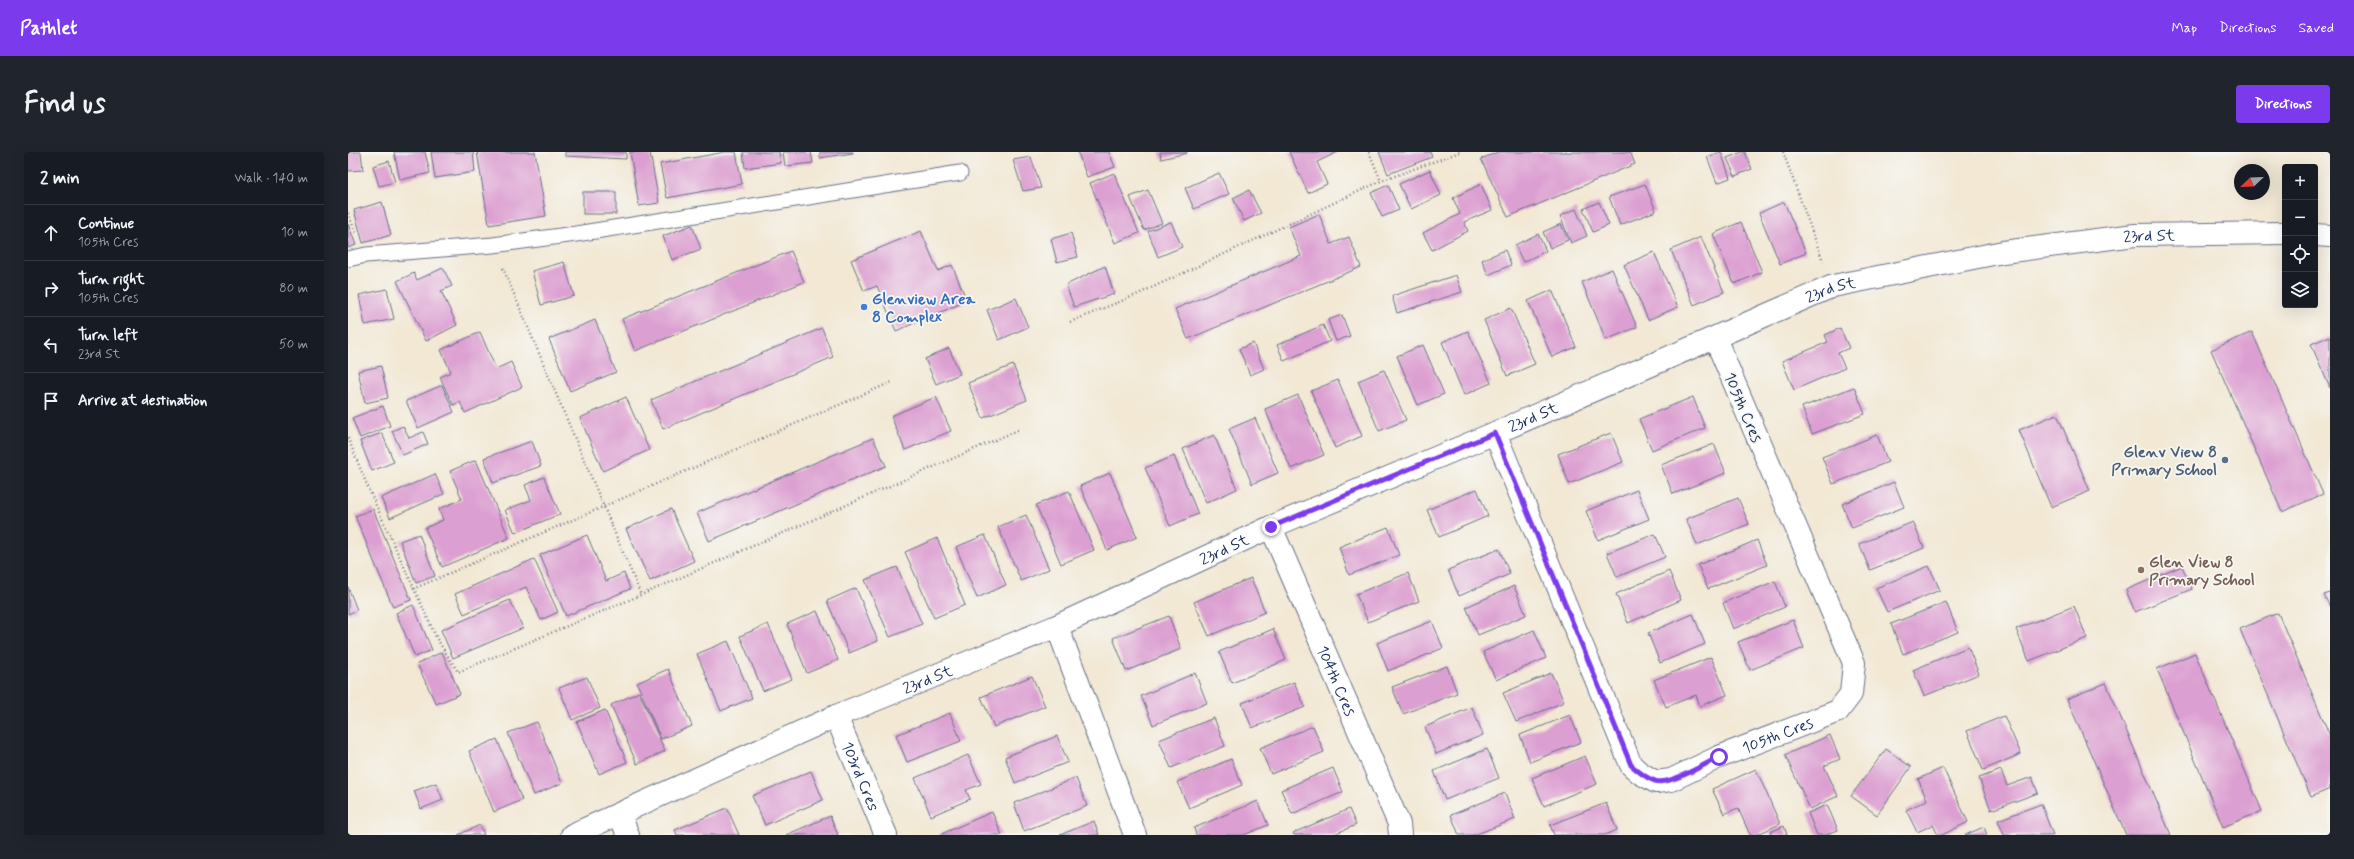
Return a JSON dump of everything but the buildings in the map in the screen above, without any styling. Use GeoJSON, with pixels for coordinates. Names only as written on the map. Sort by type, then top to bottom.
{"type":"FeatureCollection","features":[{"type":"Feature","properties":{"kind":"street","name":"23rd St"},"geometry":{"type":"LineString","coordinates":[[572,835],[620,815],[836,716],[1057,626],[1271,527],[1495,433],[1833,286],[2003,252],[2127,236],[2282,233]]}},
{"type":"Feature","properties":{"kind":"street"},"geometry":{"type":"LineString","coordinates":[[2318,235],[2330,236]]}},
{"type":"Feature","properties":{"kind":"street","name":"105th Cres"},"geometry":{"type":"LineString","coordinates":[[1495,433],[1631,765],[1640,773],[1656,782],[1671,780],[1719,757],[1838,711],[1851,694],[1854,663],[1714,338]]}},
{"type":"Feature","properties":{"kind":"street","name":"104th Cres"},"geometry":{"type":"LineString","coordinates":[[1271,527],[1399,824],[1400,835]]}},
{"type":"Feature","properties":{"kind":"street"},"geometry":{"type":"LineString","coordinates":[[1057,626],[1135,835]]}},
{"type":"Feature","properties":{"kind":"street","name":"103rd Cres"},"geometry":{"type":"LineString","coordinates":[[836,716],[886,835]]}},
{"type":"Feature","properties":{"kind":"street"},"geometry":{"type":"LineString","coordinates":[[620,815],[628,835]]}},
{"type":"Feature","properties":{"kind":"lane"},"geometry":{"type":"LineString","coordinates":[[348,260],[366,255],[493,245],[576,234],[960,173]]}},
{"type":"Feature","properties":{"kind":"path"},"geometry":{"type":"LineString","coordinates":[[1369,152],[1381,181]]}},
{"type":"Feature","properties":{"kind":"path"},"geometry":{"type":"LineString","coordinates":[[1070,322],[1136,295],[1381,181],[1460,152]]}},
{"type":"Feature","properties":{"kind":"path"},"geometry":{"type":"LineString","coordinates":[[1783,152],[1833,286]]}},
{"type":"Feature","properties":{"kind":"path"},"geometry":{"type":"LineString","coordinates":[[493,245],[641,595]]}},
{"type":"Feature","properties":{"kind":"path"},"geometry":{"type":"LineString","coordinates":[[413,589],[604,508],[892,382]]}},
{"type":"Feature","properties":{"kind":"path"},"geometry":{"type":"LineString","coordinates":[[348,438],[413,589],[437,639],[458,672],[641,595],[1018,430]]}},
{"type":"Feature","properties":{"kind":"place","name":"Glenview Area 8 Complex"},"geometry":{"type":"Point","coordinates":[864,307]}},
{"type":"Feature","properties":{"kind":"place","name":"Glenv View 8 Primary School"},"geometry":{"type":"Point","coordinates":[2225,460]}},
{"type":"Feature","properties":{"kind":"place","name":"Glen View 8 Primary School"},"geometry":{"type":"Point","coordinates":[2141,570]}},
{"type":"Feature","properties":{"kind":"route"},"geometry":{"type":"LineString","coordinates":[[1271,527],[1495,433],[1631,765],[1640,773],[1656,782],[1671,780],[1719,757]]}}]}
